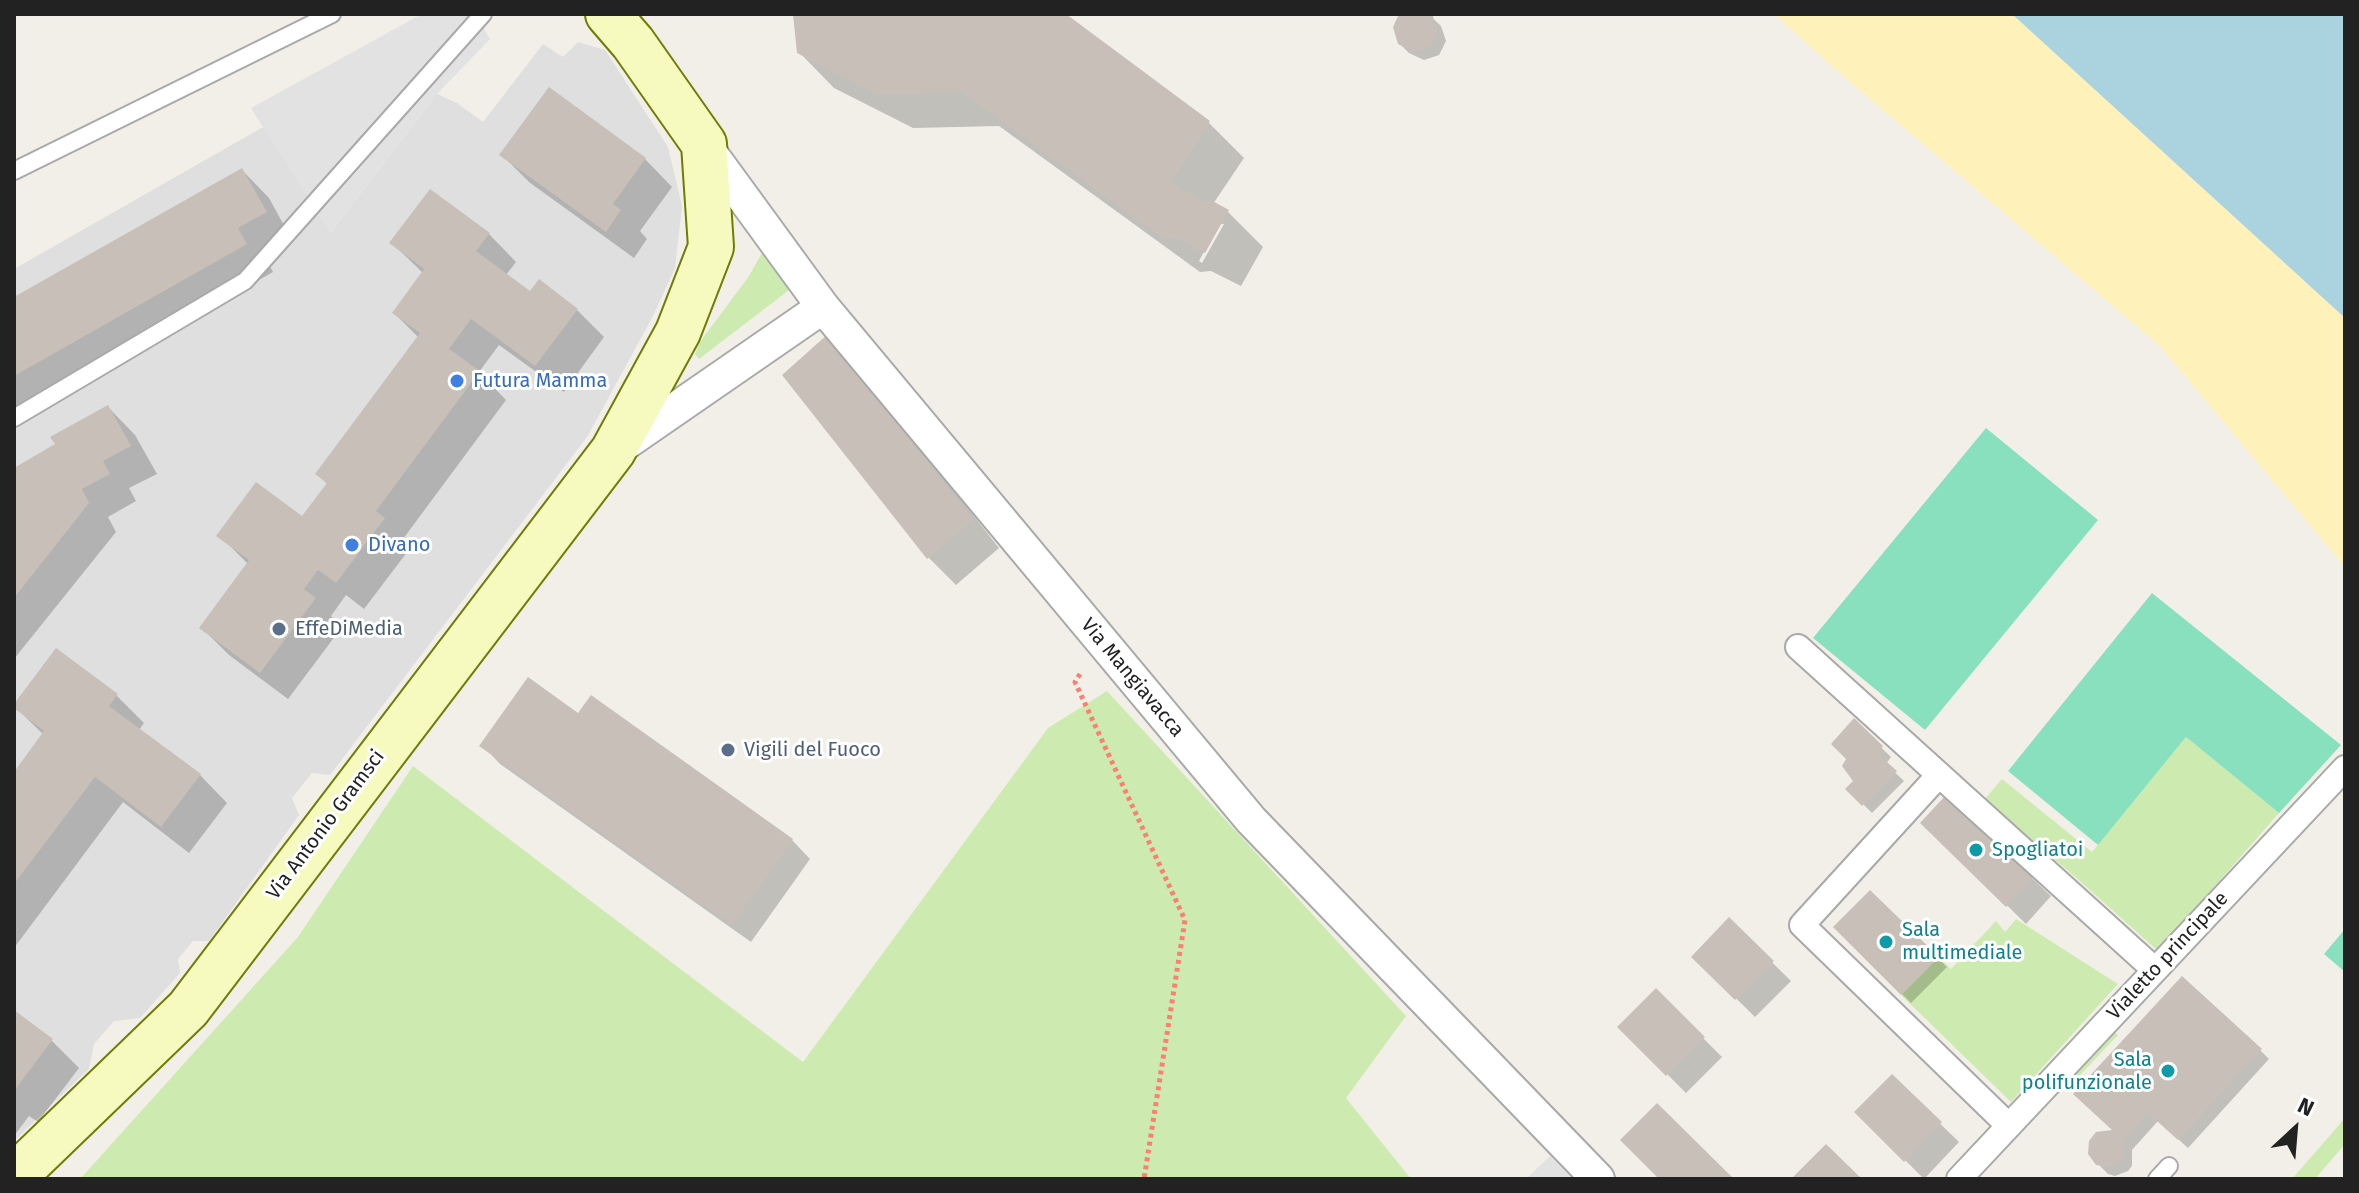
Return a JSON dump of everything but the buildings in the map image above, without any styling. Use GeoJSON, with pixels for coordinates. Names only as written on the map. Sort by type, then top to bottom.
{"type":"FeatureCollection","features":[{"type":"Feature","properties":{"kind":"main road"},"geometry":{"type":"LineString","coordinates":[[625,24],[704,144]]}},
{"type":"Feature","properties":{"kind":"main road","name":"Via Antonio Gramsci"},"geometry":{"type":"LineString","coordinates":[[14,1177],[188,1009],[613,451],[678,332],[711,247],[704,144]]}},
{"type":"Feature","properties":{"kind":"street","name":"Via Mangiavacca"},"geometry":{"type":"LineString","coordinates":[[704,144],[823,307],[1251,820],[1598,1179]]}},
{"type":"Feature","properties":{"kind":"street","name":"Via Antonio Gramsci"},"geometry":{"type":"LineString","coordinates":[[613,451],[823,307]]}},
{"type":"Feature","properties":{"kind":"street"},"geometry":{"type":"LineString","coordinates":[[1798,647],[2155,970]]}},
{"type":"Feature","properties":{"kind":"street","name":"Vialetto principale"},"geometry":{"type":"LineString","coordinates":[[1959,1179],[2345,768]]}},
{"type":"Feature","properties":{"kind":"street"},"geometry":{"type":"LineString","coordinates":[[1939,775],[1802,925],[2008,1125]]}},
{"type":"Feature","properties":{"kind":"lane"},"geometry":{"type":"LineString","coordinates":[[14,171],[332,14]]}},
{"type":"Feature","properties":{"kind":"lane"},"geometry":{"type":"LineString","coordinates":[[14,418],[245,281],[483,14]]}},
{"type":"Feature","properties":{"kind":"lane"},"geometry":{"type":"LineString","coordinates":[[2157,1179],[2169,1166]]}},
{"type":"Feature","properties":{"kind":"path"},"geometry":{"type":"LineString","coordinates":[[1099,637],[1075,682],[1185,920],[1144,1179]]}},
{"type":"Feature","properties":{"kind":"shaded area"},"geometry":{"type":"Polygon","coordinates":[[[422,14],[475,14],[490,39],[437,94],[330,233],[251,108],[422,14]]]}},
{"type":"Feature","properties":{"kind":"shaded area"},"geometry":{"type":"Polygon","coordinates":[[[578,42],[605,50],[668,147],[682,206],[675,268],[653,316],[587,437],[330,775],[312,773],[292,798],[299,815],[209,941],[193,941],[178,959],[180,973],[140,1018],[114,1021],[94,1044],[89,1069],[14,1141],[14,269],[263,127],[331,232],[437,94],[457,103],[483,122],[543,44],[563,57],[578,42]]]}},
{"type":"Feature","properties":{"kind":"shaded area"},"geometry":{"type":"Polygon","coordinates":[[[1550,1156],[1572,1179],[1526,1179],[1550,1156]]]}},
{"type":"Feature","properties":{"kind":"green space"},"geometry":{"type":"Polygon","coordinates":[[[763,251],[793,287],[699,359],[695,354],[700,342],[749,276],[763,251]]]}},
{"type":"Feature","properties":{"kind":"green space"},"geometry":{"type":"Polygon","coordinates":[[[1986,428],[2098,520],[1925,730],[1813,638],[1986,428]]]}},
{"type":"Feature","properties":{"kind":"green space"},"geometry":{"type":"Polygon","coordinates":[[[2152,593],[2341,745],[2279,813],[2186,737],[2098,845],[2008,771],[2152,593]]]}},
{"type":"Feature","properties":{"kind":"green space"},"geometry":{"type":"Polygon","coordinates":[[[1107,691],[1406,1016],[1346,1098],[1411,1179],[80,1179],[298,937],[413,766],[803,1062],[1048,728],[1107,691]]]}},
{"type":"Feature","properties":{"kind":"green space"},"geometry":{"type":"Polygon","coordinates":[[[2186,737],[2279,813],[2158,951],[1984,800],[2002,779],[2092,852],[2186,737]]]}},
{"type":"Feature","properties":{"kind":"green space"},"geometry":{"type":"Polygon","coordinates":[[[2016,919],[2118,984],[2011,1102],[1901,995],[1939,957],[1951,969],[1996,921],[2005,932],[2016,919]]]}},
{"type":"Feature","properties":{"kind":"green space"},"geometry":{"type":"Polygon","coordinates":[[[2345,929],[2345,972],[2324,954],[2345,929]]]}},
{"type":"Feature","properties":{"kind":"green space"},"geometry":{"type":"Polygon","coordinates":[[[2111,1030],[2118,1035],[2067,1089],[2060,1082],[2111,1030]]]}},
{"type":"Feature","properties":{"kind":"green space"},"geometry":{"type":"Polygon","coordinates":[[[2345,1118],[2345,1144],[2315,1179],[2292,1179],[2345,1118]]]}},
{"type":"Feature","properties":{"kind":"sand"},"geometry":{"type":"Polygon","coordinates":[[[1774,14],[2012,14],[2345,318],[2345,567],[2159,345],[1774,14]]]}},
{"type":"Feature","properties":{"kind":"water"},"geometry":{"type":"Polygon","coordinates":[[[2012,14],[2345,14],[2345,318],[2012,14]]]}},
{"type":"Feature","properties":{"kind":"place","name":"Futura Mamma"},"geometry":{"type":"Point","coordinates":[457,381]}},
{"type":"Feature","properties":{"kind":"place","name":"Divano"},"geometry":{"type":"Point","coordinates":[352,545]}},
{"type":"Feature","properties":{"kind":"place","name":"EffeDiMedia"},"geometry":{"type":"Point","coordinates":[279,629]}},
{"type":"Feature","properties":{"kind":"place","name":"Vigili del Fuoco"},"geometry":{"type":"Point","coordinates":[728,750]}},
{"type":"Feature","properties":{"kind":"place","name":"Spogliatoi"},"geometry":{"type":"Point","coordinates":[1976,850]}},
{"type":"Feature","properties":{"kind":"place","name":"Sala multimediale"},"geometry":{"type":"Point","coordinates":[1886,942]}},
{"type":"Feature","properties":{"kind":"place","name":"Sala polifunzionale"},"geometry":{"type":"Point","coordinates":[2168,1071]}}]}
